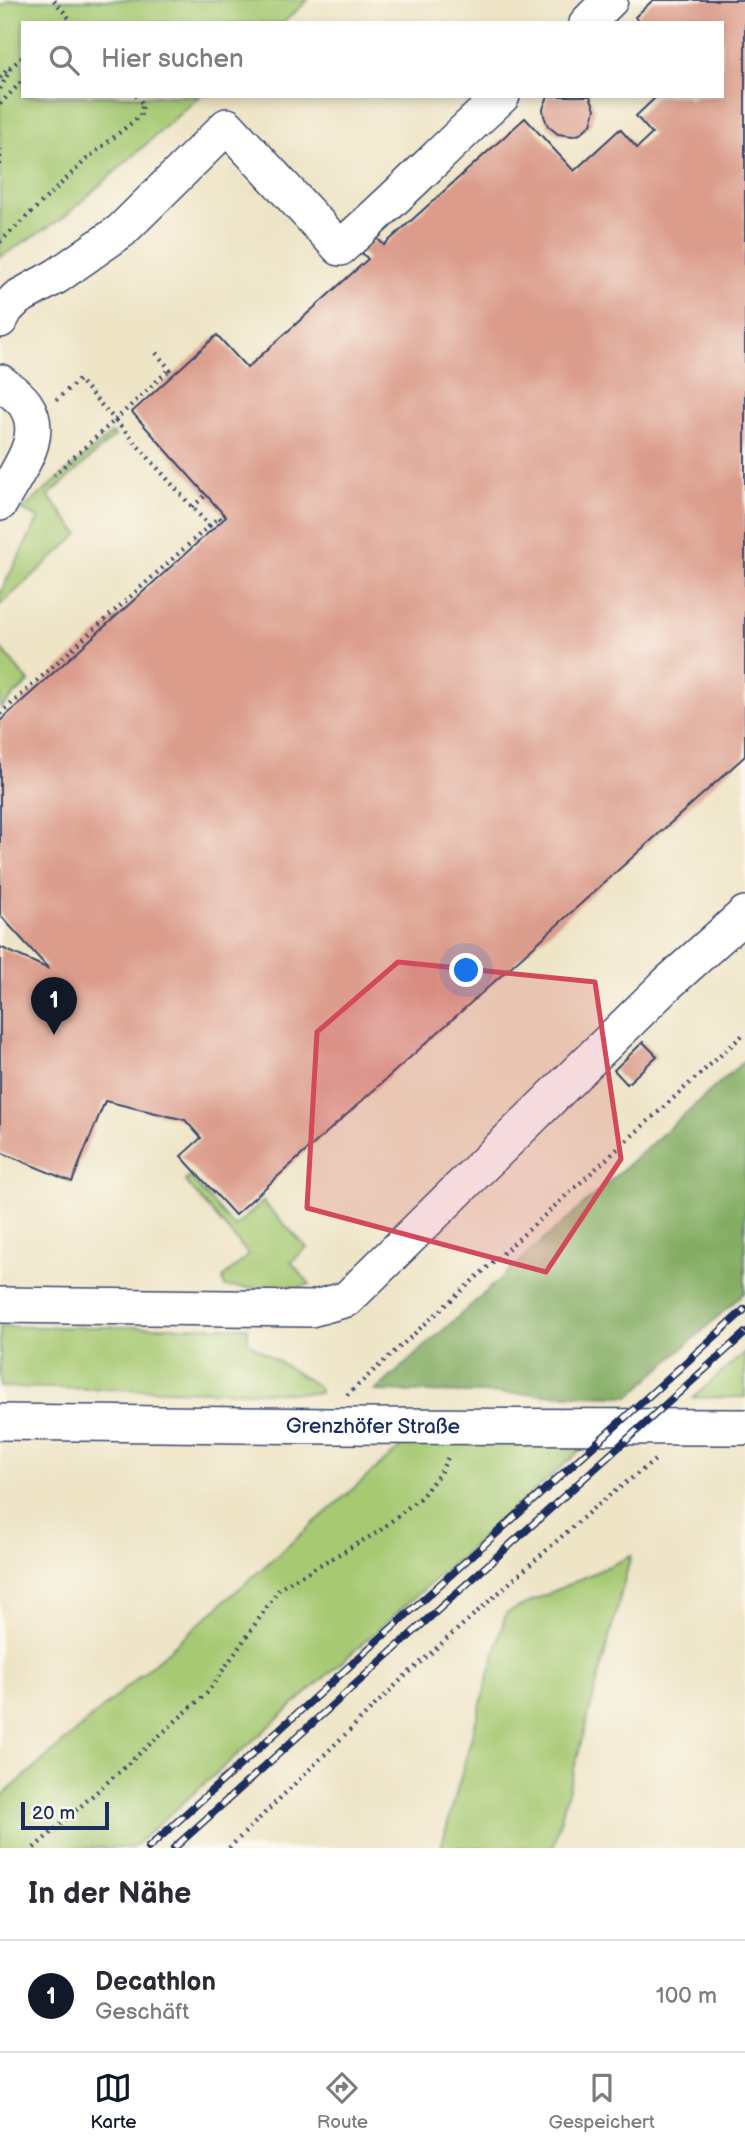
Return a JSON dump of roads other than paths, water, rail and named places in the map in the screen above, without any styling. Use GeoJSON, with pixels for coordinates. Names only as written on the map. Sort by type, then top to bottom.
{"type":"FeatureCollection","features":[{"type":"Feature","properties":{"kind":"street"},"geometry":{"type":"LineString","coordinates":[[589,21],[610,0]]}},
{"type":"Feature","properties":{"kind":"street"},"geometry":{"type":"LineString","coordinates":[[0,320],[17,298],[57,276],[121,232],[227,126],[340,248],[396,199],[450,143],[500,98]]}},
{"type":"Feature","properties":{"kind":"street"},"geometry":{"type":"LineString","coordinates":[[0,382],[23,402],[32,417],[34,431],[27,454],[4,494]]}},
{"type":"Feature","properties":{"kind":"street"},"geometry":{"type":"LineString","coordinates":[[0,1305],[311,1309],[346,1299],[667,984],[745,914]]}},
{"type":"Feature","properties":{"kind":"street","name":"Grenzhöfer Straße"},"geometry":{"type":"LineString","coordinates":[[0,1422],[745,1427]]}},
{"type":"Feature","properties":{"kind":"railway"},"geometry":{"type":"LineString","coordinates":[[148,1848],[745,1309]]}},
{"type":"Feature","properties":{"kind":"railway"},"geometry":{"type":"LineString","coordinates":[[174,1848],[745,1333]]}},
{"type":"Feature","properties":{"kind":"place","name":"Decathlon"},"geometry":{"type":"Point","coordinates":[54,1035]}}]}
